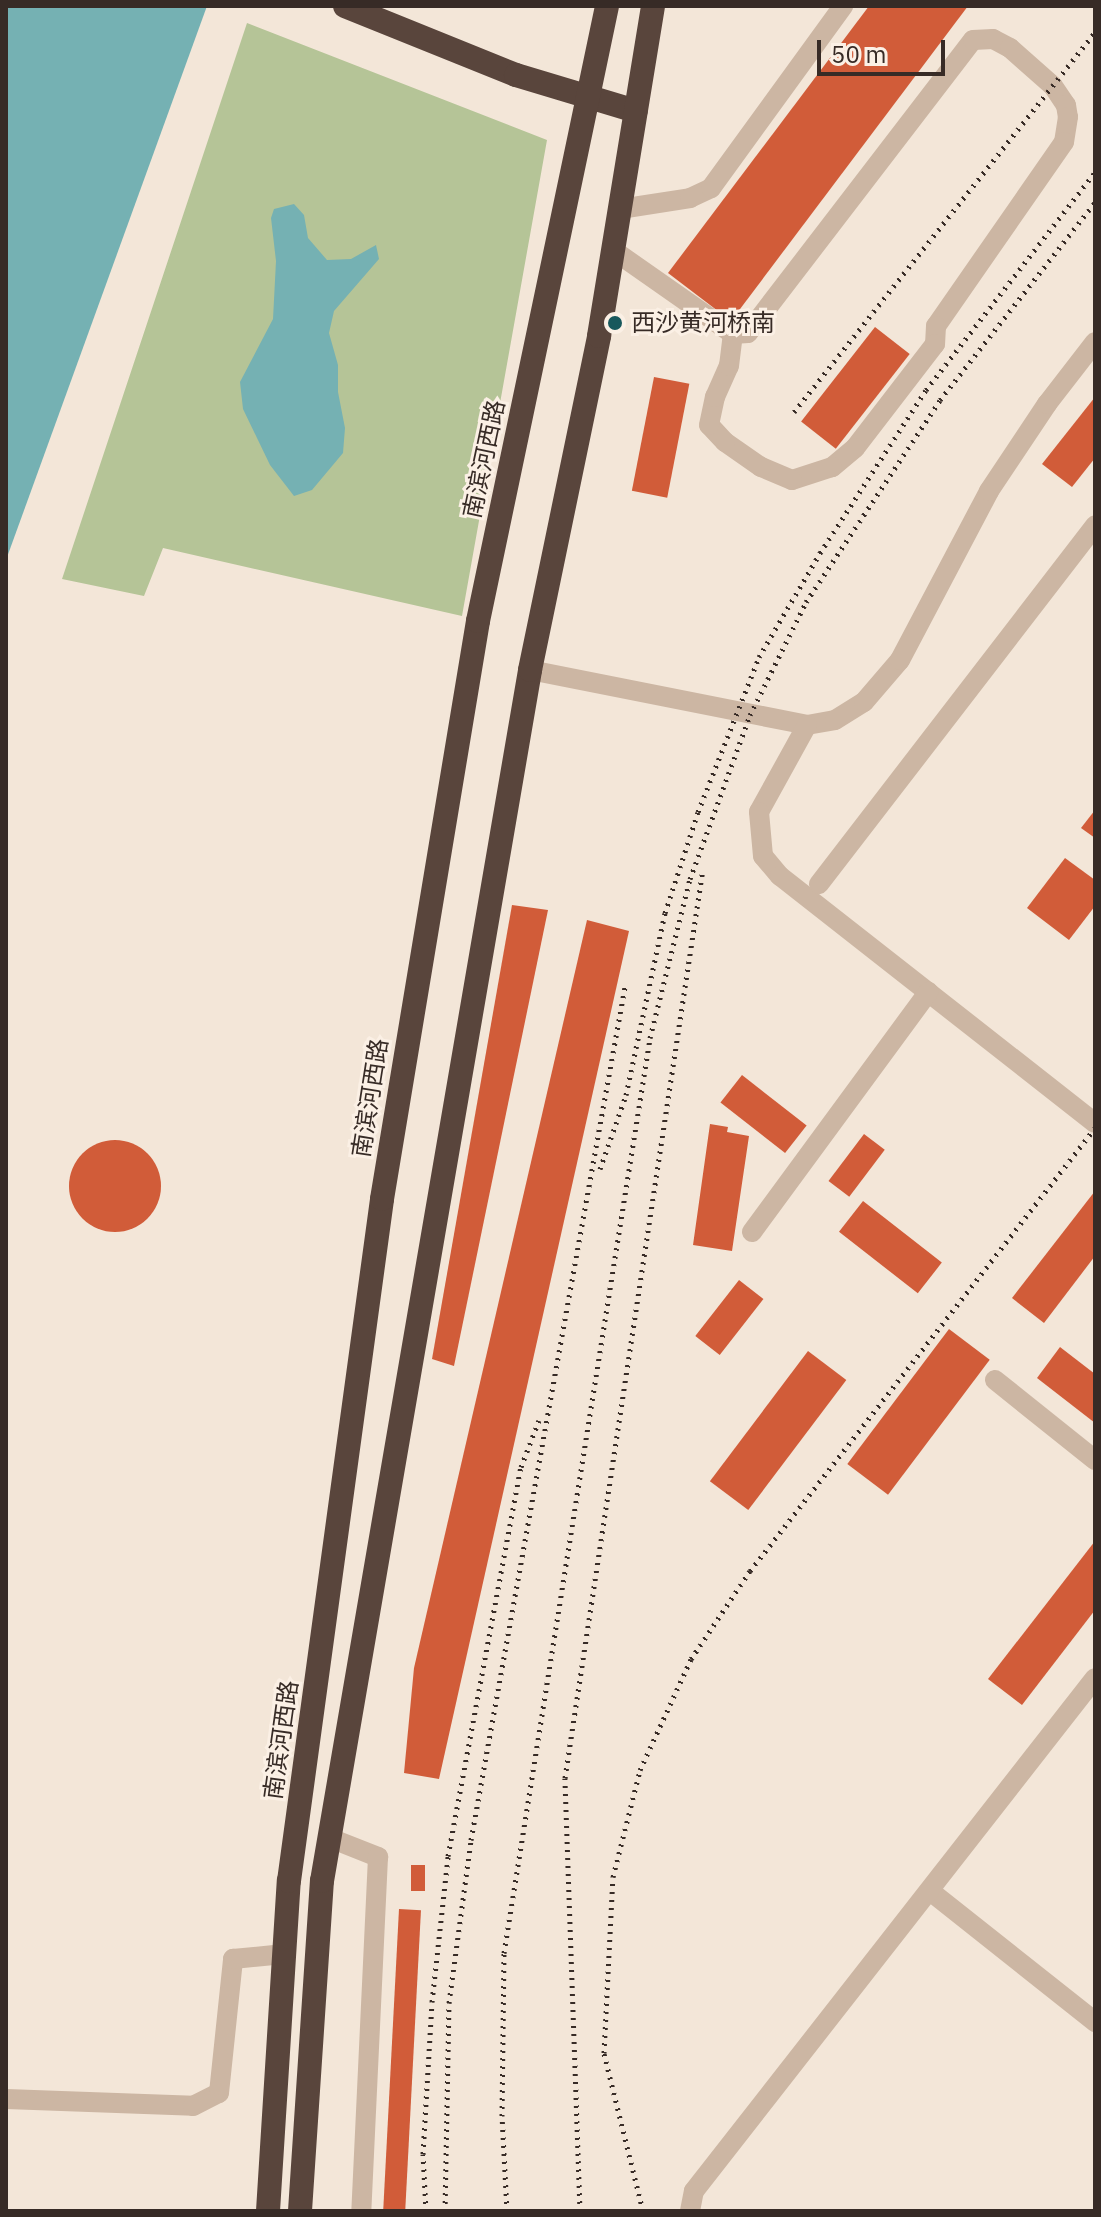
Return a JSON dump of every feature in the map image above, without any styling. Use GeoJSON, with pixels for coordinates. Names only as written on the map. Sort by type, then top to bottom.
{"type":"FeatureCollection","features":[{"type":"Feature","properties":{"kind":"highway"},"geometry":{"type":"LineString","coordinates":[[345,6],[516,75],[590,100],[636,111]]}},
{"type":"Feature","properties":{"kind":"highway","name":"南滨河西路"},"geometry":{"type":"LineString","coordinates":[[268,2211],[289,1881],[382,1199],[478,621],[590,100],[607,6]]}},
{"type":"Feature","properties":{"kind":"highway"},"geometry":{"type":"LineString","coordinates":[[300,2211],[322,1881],[530,670],[613,250],[653,6]]}},
{"type":"Feature","properties":{"kind":"street"},"geometry":{"type":"LineString","coordinates":[[620,209],[690,198],[711,188],[843,6]]}},
{"type":"Feature","properties":{"kind":"street"},"geometry":{"type":"LineString","coordinates":[[613,250],[733,334],[748,333],[973,40],[993,39],[1010,48],[1053,86],[1066,105],[1068,117],[1064,142],[936,326],[935,344],[855,448],[832,467],[792,480],[761,467],[725,442],[709,425],[715,397],[729,366],[733,334]]}},
{"type":"Feature","properties":{"kind":"street"},"geometry":{"type":"LineString","coordinates":[[530,670],[807,725],[835,720],[864,702],[900,660],[989,491],[1047,404],[1095,342]]}},
{"type":"Feature","properties":{"kind":"street"},"geometry":{"type":"LineString","coordinates":[[819,884],[1095,525]]}},
{"type":"Feature","properties":{"kind":"street"},"geometry":{"type":"LineString","coordinates":[[807,725],[759,812],[758,833],[763,856],[780,876],[1095,1123]]}},
{"type":"Feature","properties":{"kind":"street"},"geometry":{"type":"LineString","coordinates":[[752,1232],[928,992]]}},
{"type":"Feature","properties":{"kind":"street"},"geometry":{"type":"LineString","coordinates":[[995,1380],[1095,1460]]}},
{"type":"Feature","properties":{"kind":"street"},"geometry":{"type":"LineString","coordinates":[[690,2211],[694,2191],[1095,1678]]}},
{"type":"Feature","properties":{"kind":"street"},"geometry":{"type":"LineString","coordinates":[[330,1838],[378,1857],[361,2211]]}},
{"type":"Feature","properties":{"kind":"street"},"geometry":{"type":"LineString","coordinates":[[289,1881],[322,1881]]}},
{"type":"Feature","properties":{"kind":"street"},"geometry":{"type":"LineString","coordinates":[[930,1891],[1095,2022]]}},
{"type":"Feature","properties":{"kind":"street"},"geometry":{"type":"LineString","coordinates":[[6,2099],[193,2106],[219,2093],[233,1959],[284,1954]]}},
{"type":"Feature","properties":{"kind":"green space"},"geometry":{"type":"Polygon","coordinates":[[[247,23],[547,140],[462,616],[163,548],[144,596],[62,579],[247,23]]]}},
{"type":"Feature","properties":{"kind":"water"},"geometry":{"type":"Polygon","coordinates":[[[6,6],[207,6],[6,560],[6,6]]]}},
{"type":"Feature","properties":{"kind":"water"},"geometry":{"type":"Polygon","coordinates":[[[294,204],[304,215],[308,238],[327,260],[351,259],[376,245],[379,259],[334,311],[329,333],[338,365],[338,392],[345,428],[343,453],[312,490],[294,496],[270,465],[243,409],[240,382],[273,319],[276,261],[271,218],[274,209],[294,204]]]}},
{"type":"Feature","properties":{"kind":"building"},"geometry":{"type":"Polygon","coordinates":[[[869,6],[968,6],[731,321],[668,273],[869,6]]]}},
{"type":"Feature","properties":{"kind":"building"},"geometry":{"type":"Polygon","coordinates":[[[875,327],[910,354],[836,449],[801,422],[875,327]]]}},
{"type":"Feature","properties":{"kind":"building"},"geometry":{"type":"Polygon","coordinates":[[[654,377],[689,384],[667,498],[632,491],[654,377]]]}},
{"type":"Feature","properties":{"kind":"building"},"geometry":{"type":"Polygon","coordinates":[[[1095,397],[1095,458],[1072,487],[1042,464],[1095,397]]]}},
{"type":"Feature","properties":{"kind":"building"},"geometry":{"type":"Polygon","coordinates":[[[1095,810],[1095,838],[1081,828],[1095,810]]]}},
{"type":"Feature","properties":{"kind":"building"},"geometry":{"type":"Polygon","coordinates":[[[1065,858],[1095,880],[1095,906],[1069,940],[1027,908],[1065,858]]]}},
{"type":"Feature","properties":{"kind":"building"},"geometry":{"type":"Polygon","coordinates":[[[512,905],[548,910],[454,1366],[432,1359],[512,905]]]}},
{"type":"Feature","properties":{"kind":"building"},"geometry":{"type":"Polygon","coordinates":[[[587,920],[629,931],[439,1779],[404,1773],[414,1668],[587,920]]]}},
{"type":"Feature","properties":{"kind":"building"},"geometry":{"type":"Polygon","coordinates":[[[742,1075],[807,1125],[785,1153],[720,1103],[742,1075]]]}},
{"type":"Feature","properties":{"kind":"building"},"geometry":{"type":"Polygon","coordinates":[[[710,1124],[728,1127],[727,1132],[749,1136],[732,1251],[693,1245],[710,1124]]]}},
{"type":"Feature","properties":{"kind":"building"},"geometry":{"type":"Polygon","coordinates":[[[864,1134],[885,1150],[849,1197],[828,1181],[864,1134]]]}},
{"type":"Feature","properties":{"kind":"building"},"geometry":{"type":"Polygon","coordinates":[[[115,1140],[133,1143],[148,1153],[158,1168],[161,1186],[158,1204],[148,1219],[133,1229],[115,1232],[97,1229],[82,1219],[72,1204],[69,1186],[72,1168],[82,1153],[97,1143],[115,1140]]]}},
{"type":"Feature","properties":{"kind":"building"},"geometry":{"type":"Polygon","coordinates":[[[1095,1191],[1095,1256],[1044,1323],[1012,1298],[1095,1191]]]}},
{"type":"Feature","properties":{"kind":"building"},"geometry":{"type":"Polygon","coordinates":[[[863,1201],[942,1263],[918,1293],[839,1232],[863,1201]]]}},
{"type":"Feature","properties":{"kind":"building"},"geometry":{"type":"Polygon","coordinates":[[[739,1280],[763,1299],[720,1355],[695,1336],[739,1280]]]}},
{"type":"Feature","properties":{"kind":"building"},"geometry":{"type":"Polygon","coordinates":[[[949,1329],[990,1360],[888,1495],[847,1464],[949,1329]]]}},
{"type":"Feature","properties":{"kind":"building"},"geometry":{"type":"Polygon","coordinates":[[[1060,1347],[1095,1374],[1095,1423],[1037,1378],[1060,1347]]]}},
{"type":"Feature","properties":{"kind":"building"},"geometry":{"type":"Polygon","coordinates":[[[808,1351],[846,1380],[748,1510],[710,1481],[808,1351]]]}},
{"type":"Feature","properties":{"kind":"building"},"geometry":{"type":"Polygon","coordinates":[[[1095,1541],[1095,1610],[1022,1705],[988,1679],[1095,1541]]]}},
{"type":"Feature","properties":{"kind":"building"},"geometry":{"type":"Polygon","coordinates":[[[411,1865],[425,1865],[425,1891],[411,1891],[411,1865]]]}},
{"type":"Feature","properties":{"kind":"building"},"geometry":{"type":"Polygon","coordinates":[[[399,1909],[421,1910],[405,2211],[383,2211],[399,1909]]]}},
{"type":"Feature","properties":{"kind":"railway"},"geometry":{"type":"LineString","coordinates":[[794,412],[1095,32]]}},
{"type":"Feature","properties":{"kind":"railway"},"geometry":{"type":"LineString","coordinates":[[600,1169],[626,1095],[665,913],[698,812],[759,657],[820,553],[926,390],[1095,172]]}},
{"type":"Feature","properties":{"kind":"railway"},"geometry":{"type":"LineString","coordinates":[[507,2211],[502,2116],[504,1953],[650,1038],[690,879],[750,715],[806,602],[940,400],[1095,202]]}},
{"type":"Feature","properties":{"kind":"railway"},"geometry":{"type":"LineString","coordinates":[[580,2211],[565,1778],[703,869]]}},
{"type":"Feature","properties":{"kind":"railway"},"geometry":{"type":"LineString","coordinates":[[445,2211],[449,2003],[471,1840],[625,987]]}},
{"type":"Feature","properties":{"kind":"railway"},"geometry":{"type":"LineString","coordinates":[[643,2211],[604,2053],[613,1877],[640,1770],[691,1659],[750,1571],[1095,1128]]}},
{"type":"Feature","properties":{"kind":"railway"},"geometry":{"type":"LineString","coordinates":[[426,2211],[423,2154],[432,2002],[448,1856],[521,1467],[539,1420]]}},
{"type":"Feature","properties":{"kind":"place","name":"西沙黄河桥南"},"geometry":{"type":"Point","coordinates":[615,323]}}]}
